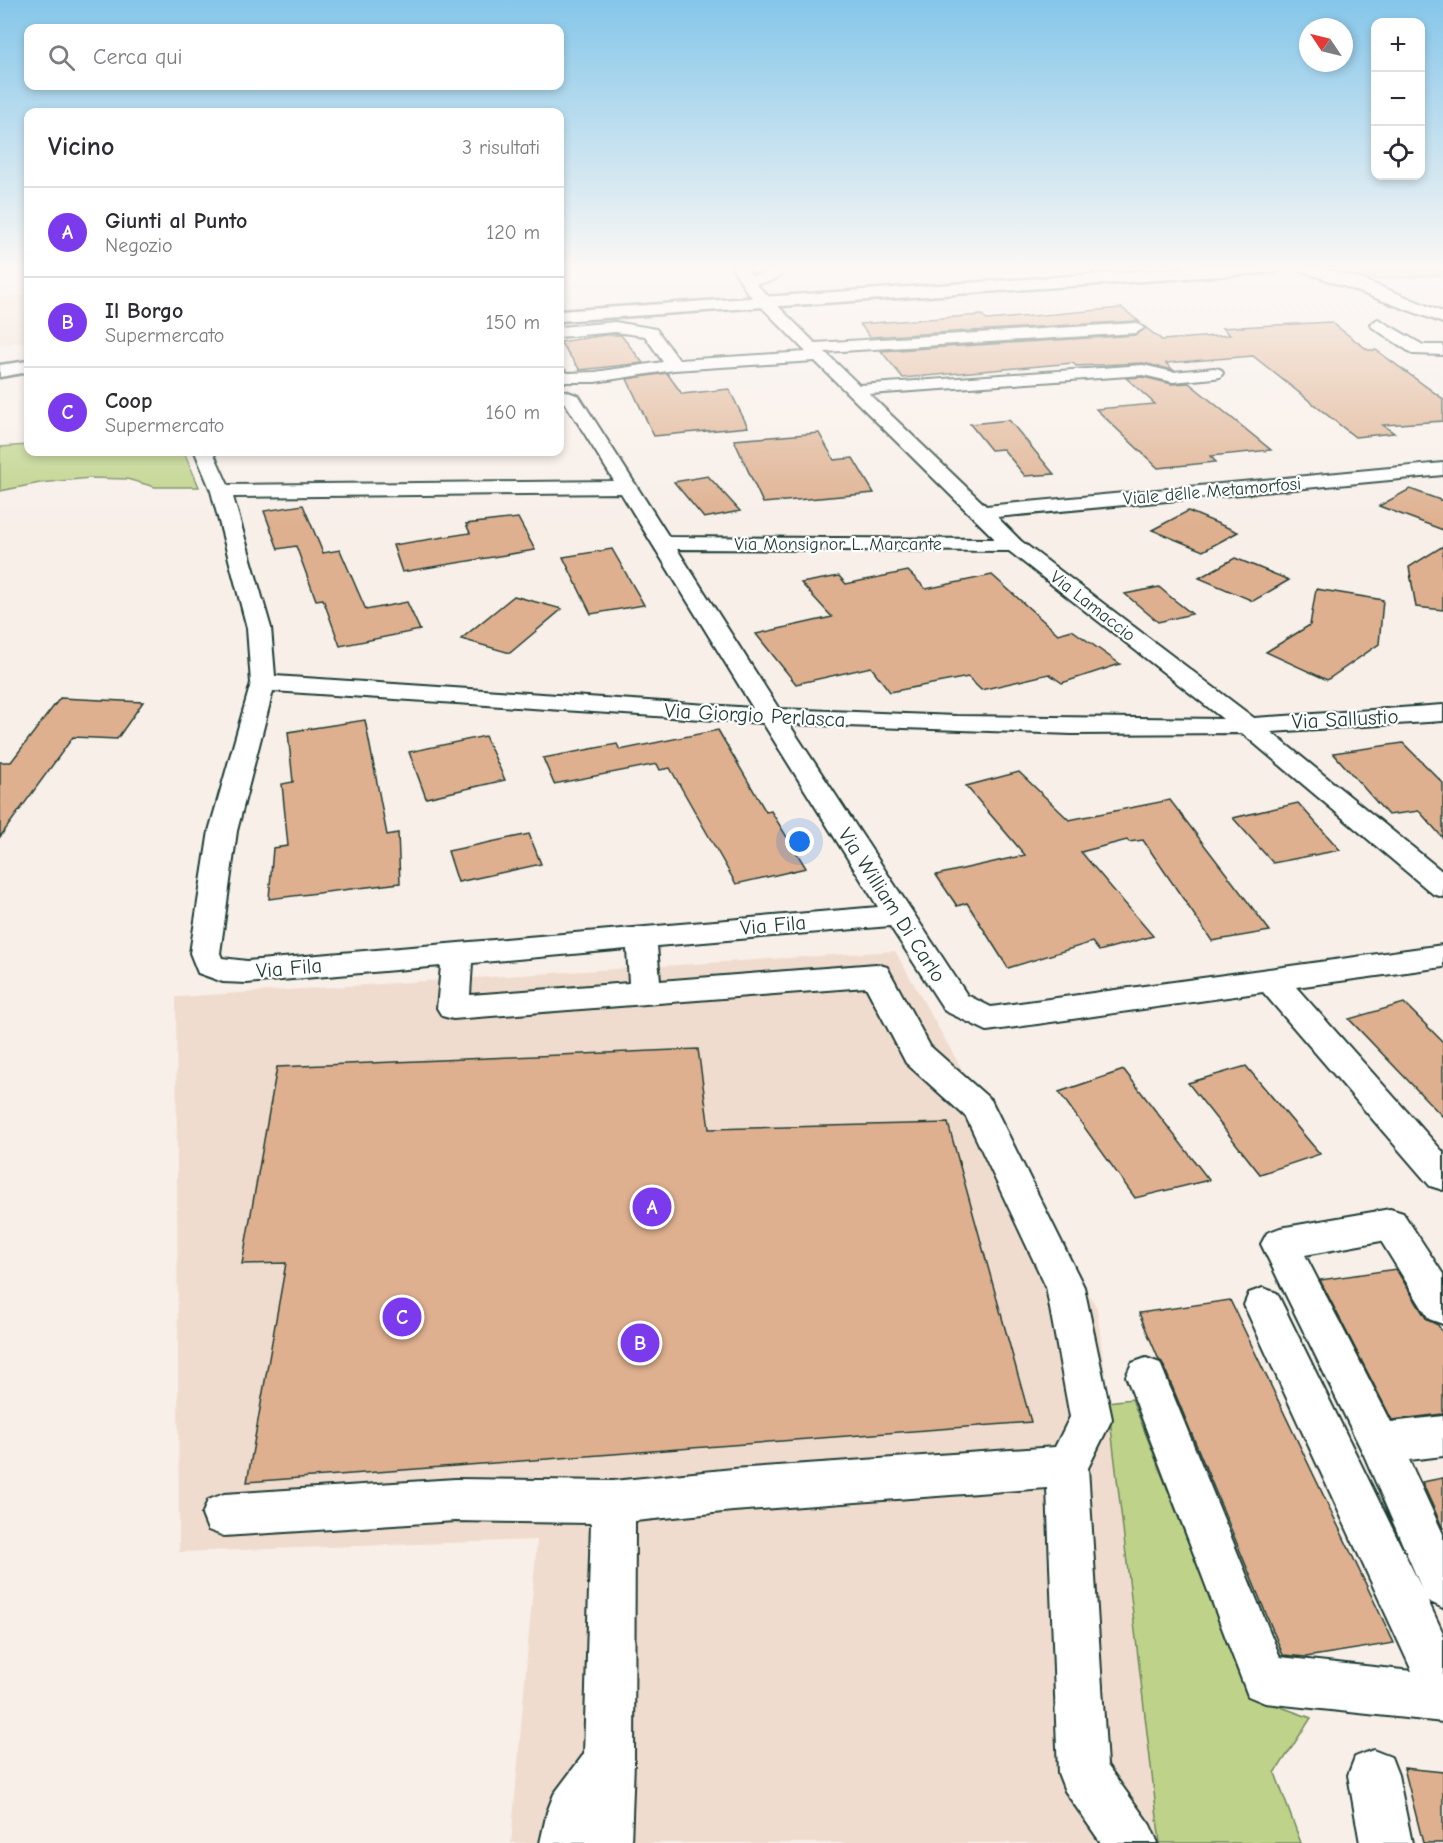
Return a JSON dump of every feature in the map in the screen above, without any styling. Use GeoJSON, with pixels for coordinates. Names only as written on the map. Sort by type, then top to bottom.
{"type":"FeatureCollection","features":[{"type":"Feature","properties":{"kind":"main road"},"geometry":{"type":"LineString","coordinates":[[0,371],[24,368]]}},
{"type":"Feature","properties":{"kind":"street"},"geometry":{"type":"LineString","coordinates":[[666,353],[674,365]]}},
{"type":"Feature","properties":{"kind":"street"},"geometry":{"type":"LineString","coordinates":[[564,378],[594,377],[674,365],[805,353]]}},
{"type":"Feature","properties":{"kind":"street","name":"Via Lamaccio"},"geometry":{"type":"LineString","coordinates":[[817,353],[1014,544],[1247,725],[1443,887]]}},
{"type":"Feature","properties":{"kind":"street"},"geometry":{"type":"LineString","coordinates":[[856,390],[1143,370],[1173,377],[1215,373]]}},
{"type":"Feature","properties":{"kind":"street","name":"Via William Di Carlo"},"geometry":{"type":"LineString","coordinates":[[564,396],[573,400],[774,717],[830,810],[957,1003],[987,1019],[1443,957]]}},
{"type":"Feature","properties":{"kind":"street","name":"Via Fila"},"geometry":{"type":"LineString","coordinates":[[206,456],[221,491],[259,628],[263,682],[223,831],[205,952],[209,964],[223,970],[247,972],[898,915]]}},
{"type":"Feature","properties":{"kind":"street","name":"Viale delle Metamorfosi"},"geometry":{"type":"LineString","coordinates":[[980,513],[1443,469]]}},
{"type":"Feature","properties":{"kind":"street"},"geometry":{"type":"LineString","coordinates":[[221,491],[628,487]]}},
{"type":"Feature","properties":{"kind":"street","name":"Via Monsignor L. Marcante"},"geometry":{"type":"LineString","coordinates":[[662,543],[1014,544]]}},
{"type":"Feature","properties":{"kind":"street","name":"Via Giorgio Perlasca"},"geometry":{"type":"LineString","coordinates":[[263,682],[774,717],[1020,726],[1247,725]]}},
{"type":"Feature","properties":{"kind":"street","name":"Via Sallustio"},"geometry":{"type":"LineString","coordinates":[[1247,725],[1443,713]]}},
{"type":"Feature","properties":{"kind":"street"},"geometry":{"type":"LineString","coordinates":[[641,936],[645,993]]}},
{"type":"Feature","properties":{"kind":"street"},"geometry":{"type":"LineString","coordinates":[[457,952],[453,1008],[876,975],[918,1054],[979,1109],[1065,1287],[1091,1419],[1067,1466],[1083,1773],[1132,1843]]}},
{"type":"Feature","properties":{"kind":"street"},"geometry":{"type":"LineString","coordinates":[[1271,980],[1443,1176]]}},
{"type":"Feature","properties":{"kind":"street"},"geometry":{"type":"LineString","coordinates":[[1443,1307],[1390,1224],[1280,1244],[1380,1443],[1443,1585]]}},
{"type":"Feature","properties":{"kind":"street"},"geometry":{"type":"LineString","coordinates":[[1263,1305],[1443,1684]]}},
{"type":"Feature","properties":{"kind":"street"},"geometry":{"type":"LineString","coordinates":[[1146,1376],[1265,1679],[1443,1698]]}},
{"type":"Feature","properties":{"kind":"street"},"geometry":{"type":"LineString","coordinates":[[1380,1443],[1443,1436]]}},
{"type":"Feature","properties":{"kind":"street"},"geometry":{"type":"LineString","coordinates":[[224,1515],[455,1500],[613,1502],[733,1490],[1067,1466]]}},
{"type":"Feature","properties":{"kind":"street"},"geometry":{"type":"LineString","coordinates":[[605,1843],[609,1762],[613,1502]]}},
{"type":"Feature","properties":{"kind":"street"},"geometry":{"type":"LineString","coordinates":[[566,1843],[572,1812],[609,1762]]}},
{"type":"Feature","properties":{"kind":"street"},"geometry":{"type":"LineString","coordinates":[[1374,1775],[1386,1843]]}},
{"type":"Feature","properties":{"kind":"shaded area"},"geometry":{"type":"Polygon","coordinates":[[[895,951],[1097,1308],[1160,1843],[511,1843],[537,1540],[179,1552],[176,997],[895,951]]]}},
{"type":"Feature","properties":{"kind":"green space"},"geometry":{"type":"Polygon","coordinates":[[[24,445],[24,456],[186,456],[199,487],[155,487],[127,479],[90,478],[40,483],[0,491],[0,447],[24,445]]]}},
{"type":"Feature","properties":{"kind":"green space"},"geometry":{"type":"Polygon","coordinates":[[[1132,1399],[1248,1695],[1311,1718],[1275,1773],[1301,1843],[1160,1843],[1108,1402],[1132,1399]]]}},
{"type":"Feature","properties":{"kind":"building"},"geometry":{"type":"Polygon","coordinates":[[[568,353],[635,353],[643,363],[580,370],[568,353]]]}},
{"type":"Feature","properties":{"kind":"building"},"geometry":{"type":"Polygon","coordinates":[[[883,353],[1380,353],[1443,399],[1443,421],[1383,425],[1394,433],[1355,437],[1253,356],[1166,363],[1173,370],[1143,363],[1076,366],[1073,363],[903,378],[883,353]]]}},
{"type":"Feature","properties":{"kind":"building"},"geometry":{"type":"Polygon","coordinates":[[[667,373],[682,394],[729,389],[748,427],[654,436],[627,379],[667,373]]]}},
{"type":"Feature","properties":{"kind":"building"},"geometry":{"type":"Polygon","coordinates":[[[1143,377],[1172,384],[1189,383],[1271,450],[1210,456],[1216,462],[1158,468],[1096,409],[1155,404],[1126,378],[1143,377]]]}},
{"type":"Feature","properties":{"kind":"building"},"geometry":{"type":"Polygon","coordinates":[[[1009,420],[1054,474],[1025,476],[1003,449],[991,450],[970,424],[1009,420]]]}},
{"type":"Feature","properties":{"kind":"building"},"geometry":{"type":"Polygon","coordinates":[[[819,433],[834,460],[853,458],[874,493],[763,503],[734,440],[819,433]]]}},
{"type":"Feature","properties":{"kind":"building"},"geometry":{"type":"Polygon","coordinates":[[[708,476],[740,511],[704,518],[674,482],[708,476]]]}},
{"type":"Feature","properties":{"kind":"building"},"geometry":{"type":"Polygon","coordinates":[[[1410,489],[1443,501],[1443,530],[1379,506],[1410,489]]]}},
{"type":"Feature","properties":{"kind":"building"},"geometry":{"type":"Polygon","coordinates":[[[303,505],[323,553],[340,550],[366,610],[407,602],[420,630],[340,646],[323,599],[316,600],[296,546],[278,549],[264,511],[303,505]]]}},
{"type":"Feature","properties":{"kind":"building"},"geometry":{"type":"Polygon","coordinates":[[[1188,511],[1238,532],[1203,551],[1152,530],[1188,511]]]}},
{"type":"Feature","properties":{"kind":"building"},"geometry":{"type":"Polygon","coordinates":[[[518,518],[535,550],[402,572],[393,545],[470,533],[466,524],[518,518]]]}},
{"type":"Feature","properties":{"kind":"building"},"geometry":{"type":"Polygon","coordinates":[[[1443,546],[1443,610],[1416,607],[1409,567],[1443,546]]]}},
{"type":"Feature","properties":{"kind":"building"},"geometry":{"type":"Polygon","coordinates":[[[612,549],[644,605],[591,614],[563,557],[612,549]]]}},
{"type":"Feature","properties":{"kind":"building"},"geometry":{"type":"Polygon","coordinates":[[[1235,558],[1289,580],[1253,601],[1199,578],[1235,558]]]}},
{"type":"Feature","properties":{"kind":"building"},"geometry":{"type":"Polygon","coordinates":[[[908,571],[926,589],[992,575],[1058,634],[1072,630],[1120,664],[1062,683],[1049,674],[981,690],[968,677],[890,692],[871,667],[796,684],[756,634],[832,617],[801,583],[839,576],[846,584],[908,571]]]}},
{"type":"Feature","properties":{"kind":"building"},"geometry":{"type":"Polygon","coordinates":[[[1159,587],[1192,614],[1158,622],[1125,594],[1159,587]]]}},
{"type":"Feature","properties":{"kind":"building"},"geometry":{"type":"Polygon","coordinates":[[[1316,589],[1383,600],[1379,644],[1327,680],[1266,652],[1310,625],[1316,589]]]}},
{"type":"Feature","properties":{"kind":"building"},"geometry":{"type":"Polygon","coordinates":[[[514,596],[562,609],[510,653],[461,639],[514,596]]]}},
{"type":"Feature","properties":{"kind":"building"},"geometry":{"type":"Polygon","coordinates":[[[60,698],[143,702],[117,739],[73,737],[0,837],[0,762],[11,762],[60,698]]]}},
{"type":"Feature","properties":{"kind":"building"},"geometry":{"type":"Polygon","coordinates":[[[365,720],[387,835],[398,833],[400,883],[269,899],[273,848],[288,846],[282,784],[293,782],[288,732],[365,720]]]}},
{"type":"Feature","properties":{"kind":"building"},"geometry":{"type":"Polygon","coordinates":[[[718,730],[766,812],[771,811],[806,868],[736,884],[670,768],[660,770],[657,764],[554,784],[543,758],[617,744],[620,750],[718,730]]]}},
{"type":"Feature","properties":{"kind":"building"},"geometry":{"type":"Polygon","coordinates":[[[485,736],[505,780],[426,798],[409,752],[485,736]]]}},
{"type":"Feature","properties":{"kind":"building"},"geometry":{"type":"Polygon","coordinates":[[[1403,743],[1443,783],[1443,838],[1419,811],[1388,815],[1333,753],[1403,743]]]}},
{"type":"Feature","properties":{"kind":"building"},"geometry":{"type":"Polygon","coordinates":[[[1019,772],[1069,820],[1170,800],[1270,931],[1212,941],[1143,840],[1129,842],[1127,840],[1081,852],[1153,936],[1099,951],[1092,942],[1008,968],[967,903],[957,906],[936,875],[1025,855],[966,786],[1019,772]]]}},
{"type":"Feature","properties":{"kind":"building"},"geometry":{"type":"Polygon","coordinates":[[[1298,803],[1340,850],[1273,863],[1233,818],[1298,803]]]}},
{"type":"Feature","properties":{"kind":"building"},"geometry":{"type":"Polygon","coordinates":[[[529,834],[541,864],[458,882],[448,851],[529,834]]]}},
{"type":"Feature","properties":{"kind":"building"},"geometry":{"type":"Polygon","coordinates":[[[1404,1003],[1443,1042],[1443,1117],[1349,1019],[1404,1003]]]}},
{"type":"Feature","properties":{"kind":"building"},"geometry":{"type":"Polygon","coordinates":[[[698,1049],[709,1129],[948,1123],[1031,1422],[247,1482],[286,1263],[242,1264],[277,1067],[698,1049]]]}},
{"type":"Feature","properties":{"kind":"building"},"geometry":{"type":"Polygon","coordinates":[[[1246,1066],[1320,1154],[1260,1174],[1188,1083],[1246,1066]]]}},
{"type":"Feature","properties":{"kind":"building"},"geometry":{"type":"Polygon","coordinates":[[[1124,1070],[1209,1180],[1135,1198],[1059,1092],[1124,1070]]]}},
{"type":"Feature","properties":{"kind":"building"},"geometry":{"type":"Polygon","coordinates":[[[1396,1269],[1427,1320],[1438,1325],[1443,1333],[1443,1414],[1392,1420],[1320,1280],[1396,1269]]]}},
{"type":"Feature","properties":{"kind":"building"},"geometry":{"type":"Polygon","coordinates":[[[1230,1300],[1394,1643],[1306,1657],[1283,1655],[1162,1362],[1159,1360],[1139,1313],[1230,1300]]]}},
{"type":"Feature","properties":{"kind":"building"},"geometry":{"type":"Polygon","coordinates":[[[1443,1478],[1443,1529],[1422,1482],[1443,1478]]]}},
{"type":"Feature","properties":{"kind":"building"},"geometry":{"type":"Polygon","coordinates":[[[1404,1768],[1443,1772],[1443,1843],[1423,1843],[1404,1768]]]}},
{"type":"Feature","properties":{"kind":"place","name":"Giunti al Punto"},"geometry":{"type":"Point","coordinates":[652,1207]}},
{"type":"Feature","properties":{"kind":"place","name":"Coop"},"geometry":{"type":"Point","coordinates":[402,1317]}},
{"type":"Feature","properties":{"kind":"place","name":"Il Borgo"},"geometry":{"type":"Point","coordinates":[640,1343]}}]}
